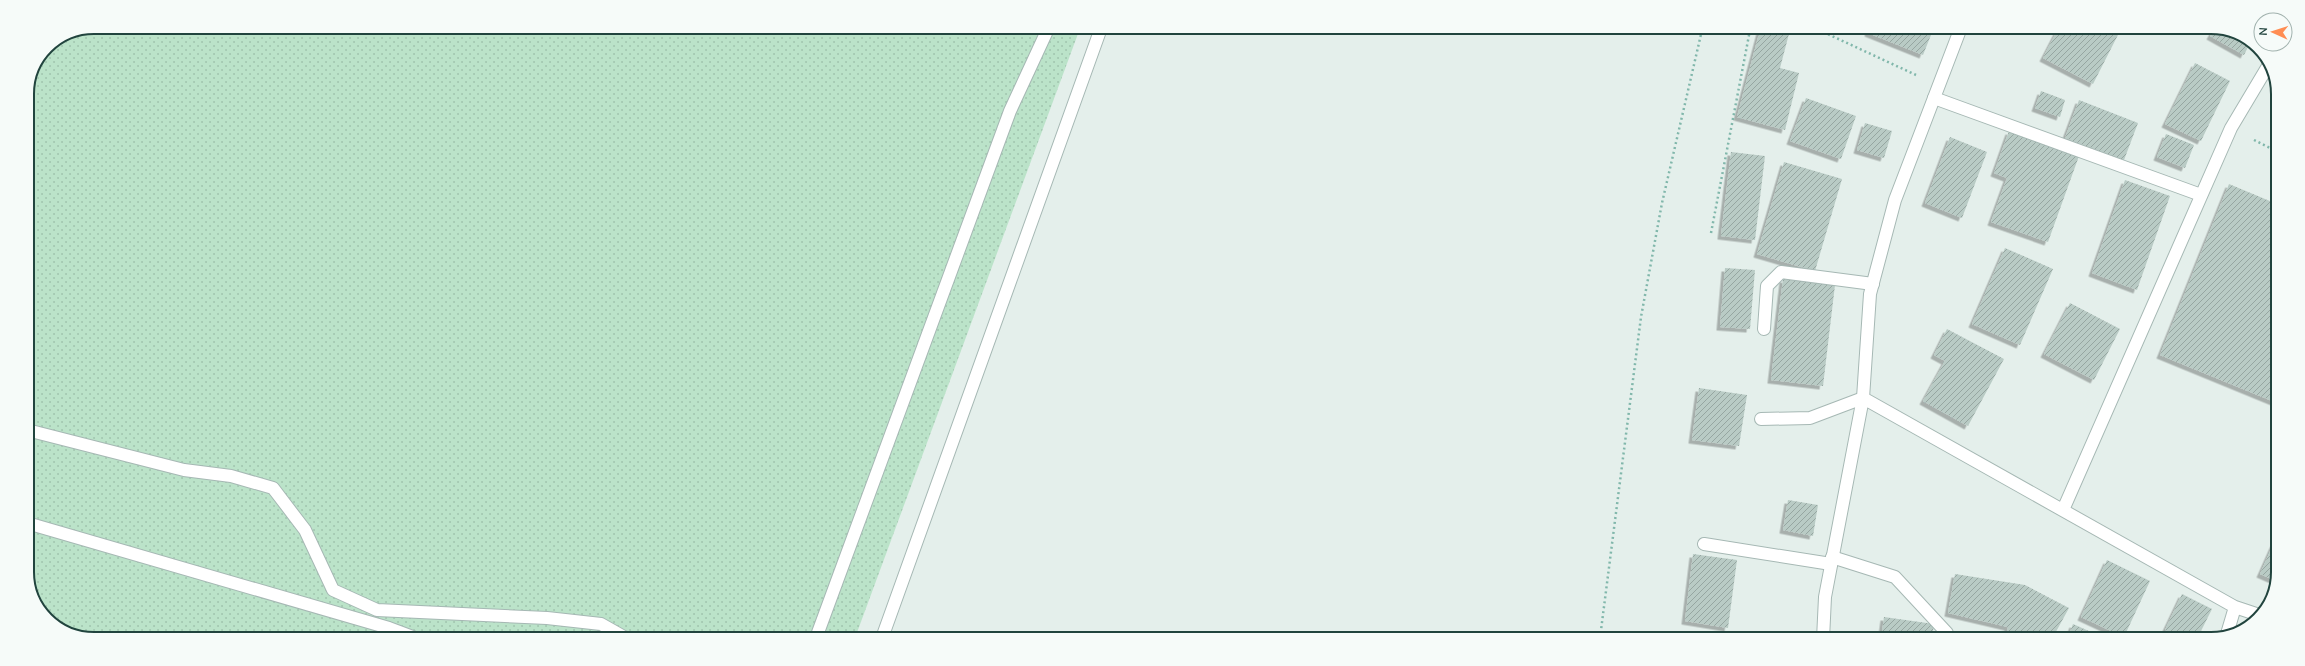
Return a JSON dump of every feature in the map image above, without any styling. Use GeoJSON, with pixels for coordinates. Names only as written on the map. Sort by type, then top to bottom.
{"type":"FeatureCollection","features":[{"type":"Feature","properties":{"kind":"street"},"geometry":{"type":"LineString","coordinates":[[818,632],[1010,111],[1045,34]]}},
{"type":"Feature","properties":{"kind":"street"},"geometry":{"type":"LineString","coordinates":[[884,632],[1099,34]]}},
{"type":"Feature","properties":{"kind":"street"},"geometry":{"type":"LineString","coordinates":[[1823,632],[1825,598],[1831,561],[1863,398],[1873,284],[1895,200],[1958,34]]}},
{"type":"Feature","properties":{"kind":"street"},"geometry":{"type":"LineString","coordinates":[[2063,510],[2231,128],[2266,70]]}},
{"type":"Feature","properties":{"kind":"street"},"geometry":{"type":"LineString","coordinates":[[1934,98],[2202,195]]}},
{"type":"Feature","properties":{"kind":"street"},"geometry":{"type":"LineString","coordinates":[[1764,329],[1767,286],[1781,272],[1873,284]]}},
{"type":"Feature","properties":{"kind":"street"},"geometry":{"type":"LineString","coordinates":[[1761,419],[1810,418],[1863,398],[2235,607],[2254,613]]}},
{"type":"Feature","properties":{"kind":"street"},"geometry":{"type":"LineString","coordinates":[[34,432],[184,470],[231,476],[273,488],[305,530],[333,590],[377,610],[547,618],[601,624],[615,632]]}},
{"type":"Feature","properties":{"kind":"street"},"geometry":{"type":"LineString","coordinates":[[34,525],[397,632]]}},
{"type":"Feature","properties":{"kind":"street"},"geometry":{"type":"LineString","coordinates":[[1704,544],[1831,561],[1895,577],[1946,632]]}},
{"type":"Feature","properties":{"kind":"street"},"geometry":{"type":"LineString","coordinates":[[2228,629],[2235,607]]}},
{"type":"Feature","properties":{"kind":"path"},"geometry":{"type":"LineString","coordinates":[[1601,632],[1641,317],[1662,203],[1701,34]]}},
{"type":"Feature","properties":{"kind":"path"},"geometry":{"type":"LineString","coordinates":[[1711,233],[1749,34]]}},
{"type":"Feature","properties":{"kind":"path"},"geometry":{"type":"LineString","coordinates":[[1827,34],[1939,85]]}},
{"type":"Feature","properties":{"kind":"green space"},"geometry":{"type":"Polygon","coordinates":[[[94,34],[1078,34],[857,632],[94,632],[78,630],[67,626],[54,617],[44,605],[35,584],[34,576],[34,94],[35,82],[44,61],[61,44],[82,35],[94,34]]]}},
{"type":"Feature","properties":{"kind":"building"},"geometry":{"type":"Polygon","coordinates":[[[1759,34],[1789,34],[1780,68],[1799,73],[1785,130],[1737,117],[1759,34]]]}},
{"type":"Feature","properties":{"kind":"building"},"geometry":{"type":"Polygon","coordinates":[[[1870,34],[1931,34],[1923,55],[1870,34]]]}},
{"type":"Feature","properties":{"kind":"building"},"geometry":{"type":"Polygon","coordinates":[[[2055,34],[2118,34],[2093,84],[2043,58],[2055,34]]]}},
{"type":"Feature","properties":{"kind":"building"},"geometry":{"type":"Polygon","coordinates":[[[2211,34],[2227,36],[2248,47],[2244,55],[2210,36],[2211,34]]]}},
{"type":"Feature","properties":{"kind":"building"},"geometry":{"type":"Polygon","coordinates":[[[2195,63],[2230,81],[2201,141],[2165,124],[2195,63]]]}},
{"type":"Feature","properties":{"kind":"building"},"geometry":{"type":"Polygon","coordinates":[[[2041,91],[2065,100],[2060,117],[2035,108],[2041,91]]]}},
{"type":"Feature","properties":{"kind":"building"},"geometry":{"type":"Polygon","coordinates":[[[1806,98],[1856,116],[1841,159],[1790,141],[1806,98]]]}},
{"type":"Feature","properties":{"kind":"building"},"geometry":{"type":"Polygon","coordinates":[[[2079,100],[2138,123],[2124,160],[2065,138],[2079,100]]]}},
{"type":"Feature","properties":{"kind":"building"},"geometry":{"type":"Polygon","coordinates":[[[1865,123],[1892,131],[1884,158],[1857,150],[1865,123]]]}},
{"type":"Feature","properties":{"kind":"building"},"geometry":{"type":"Polygon","coordinates":[[[2009,131],[2079,156],[2048,242],[1991,222],[2007,178],[1994,173],[2009,131]]]}},
{"type":"Feature","properties":{"kind":"building"},"geometry":{"type":"Polygon","coordinates":[[[2166,134],[2194,145],[2185,168],[2157,157],[2166,134]]]}},
{"type":"Feature","properties":{"kind":"building"},"geometry":{"type":"Polygon","coordinates":[[[1950,137],[1987,152],[1962,218],[1925,203],[1950,137]]]}},
{"type":"Feature","properties":{"kind":"building"},"geometry":{"type":"Polygon","coordinates":[[[1731,152],[1765,156],[1755,240],[1721,236],[1731,152]]]}},
{"type":"Feature","properties":{"kind":"building"},"geometry":{"type":"Polygon","coordinates":[[[1784,162],[1842,179],[1815,271],[1757,254],[1784,162]]]}},
{"type":"Feature","properties":{"kind":"building"},"geometry":{"type":"Polygon","coordinates":[[[2125,180],[2170,196],[2137,290],[2092,273],[2125,180]]]}},
{"type":"Feature","properties":{"kind":"building"},"geometry":{"type":"Polygon","coordinates":[[[2229,184],[2271,202],[2271,401],[2160,355],[2229,184]]]}},
{"type":"Feature","properties":{"kind":"building"},"geometry":{"type":"Polygon","coordinates":[[[2005,248],[2053,269],[2020,345],[1972,324],[2005,248]]]}},
{"type":"Feature","properties":{"kind":"building"},"geometry":{"type":"Polygon","coordinates":[[[1725,268],[1755,270],[1750,329],[1720,327],[1725,268]]]}},
{"type":"Feature","properties":{"kind":"building"},"geometry":{"type":"Polygon","coordinates":[[[1783,279],[1835,285],[1823,386],[1771,380],[1783,279]]]}},
{"type":"Feature","properties":{"kind":"building"},"geometry":{"type":"Polygon","coordinates":[[[2070,303],[2120,329],[2094,380],[2044,354],[2070,303]]]}},
{"type":"Feature","properties":{"kind":"building"},"geometry":{"type":"Polygon","coordinates":[[[1947,329],[2004,359],[1968,426],[1923,401],[1945,361],[1934,355],[1947,329]]]}},
{"type":"Feature","properties":{"kind":"building"},"geometry":{"type":"Polygon","coordinates":[[[1699,388],[1747,395],[1739,446],[1692,440],[1699,388]]]}},
{"type":"Feature","properties":{"kind":"building"},"geometry":{"type":"Polygon","coordinates":[[[1788,500],[1818,505],[1813,536],[1783,530],[1788,500]]]}},
{"type":"Feature","properties":{"kind":"building"},"geometry":{"type":"Polygon","coordinates":[[[2271,549],[2270,578],[2260,574],[2271,549]]]}},
{"type":"Feature","properties":{"kind":"building"},"geometry":{"type":"Polygon","coordinates":[[[1693,554],[1737,560],[1728,628],[1685,621],[1693,554]]]}},
{"type":"Feature","properties":{"kind":"building"},"geometry":{"type":"Polygon","coordinates":[[[2107,560],[2150,581],[2126,632],[2113,632],[2081,617],[2107,560]]]}},
{"type":"Feature","properties":{"kind":"building"},"geometry":{"type":"Polygon","coordinates":[[[1955,574],[2025,585],[2069,608],[2056,632],[2007,632],[2008,627],[1948,613],[1955,574]]]}},
{"type":"Feature","properties":{"kind":"building"},"geometry":{"type":"Polygon","coordinates":[[[2182,594],[2212,609],[2200,632],[2169,632],[2165,630],[2182,594]]]}},
{"type":"Feature","properties":{"kind":"building"},"geometry":{"type":"Polygon","coordinates":[[[1884,617],[1934,624],[1933,632],[1882,632],[1884,617]]]}},
{"type":"Feature","properties":{"kind":"building"},"geometry":{"type":"Polygon","coordinates":[[[2073,624],[2091,632],[2070,632],[2073,624]]]}}]}
